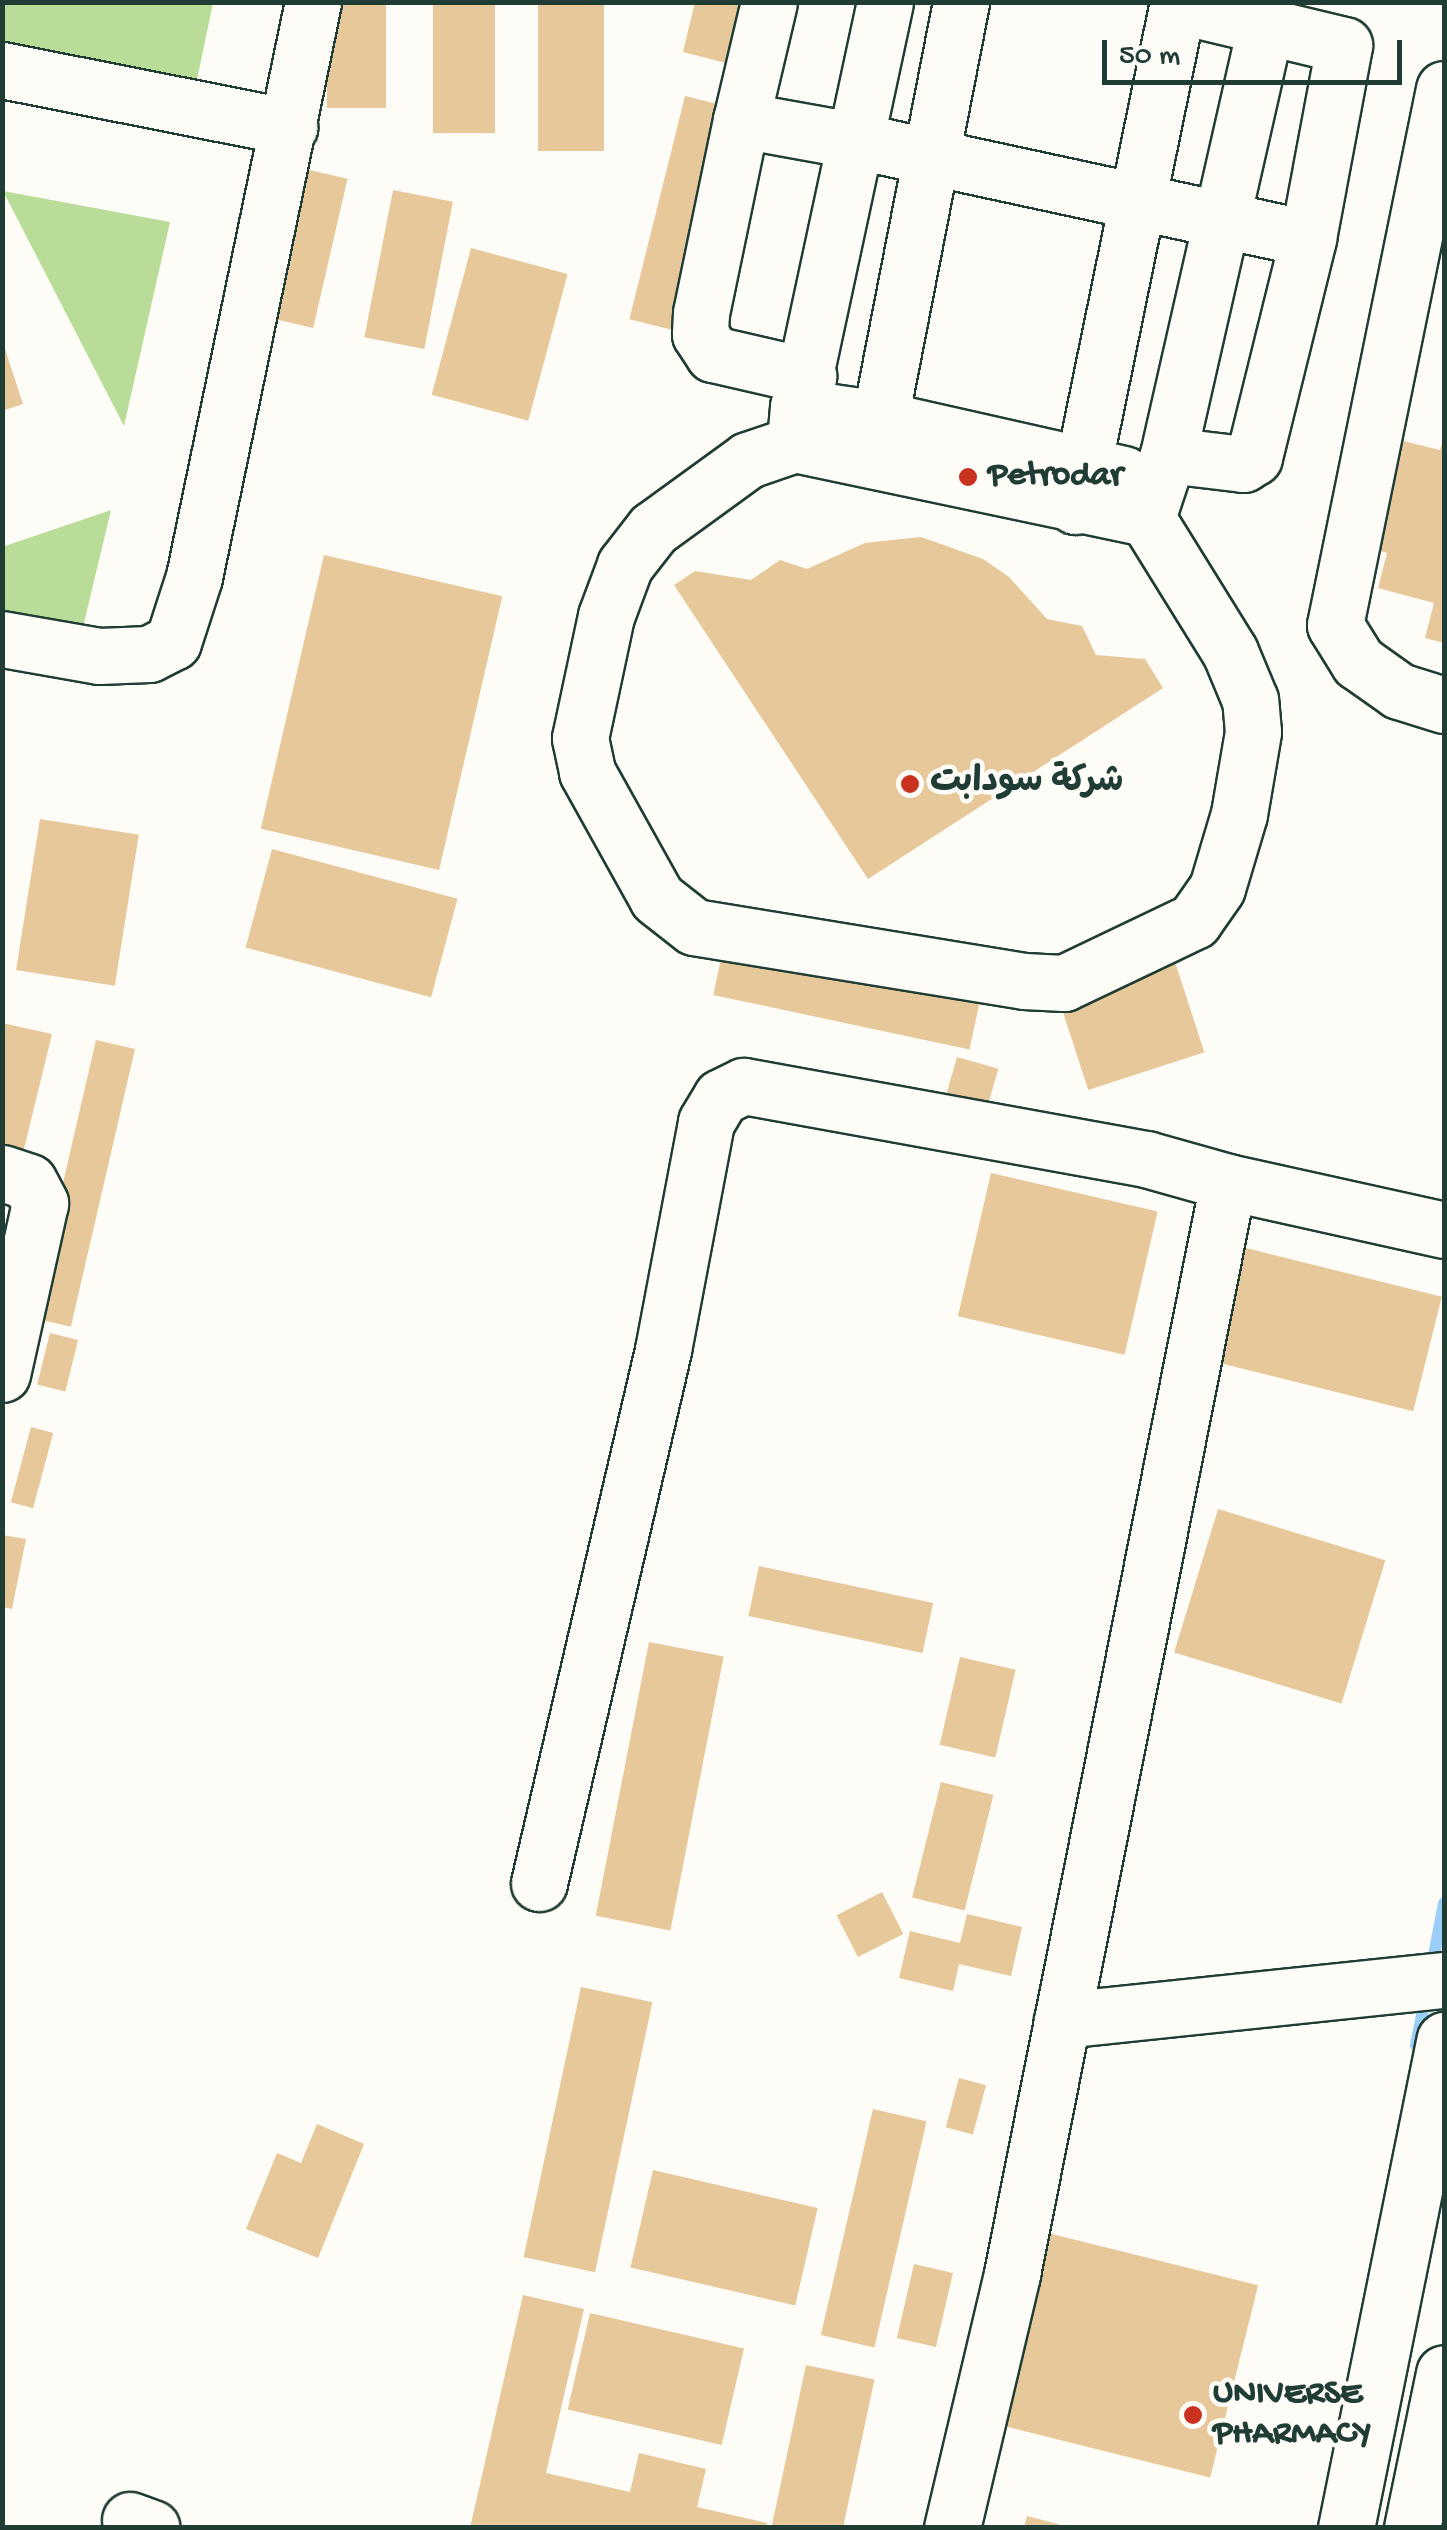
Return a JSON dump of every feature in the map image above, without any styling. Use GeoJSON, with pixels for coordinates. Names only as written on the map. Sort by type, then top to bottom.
{"type":"FeatureCollection","features":[{"type":"Feature","properties":{"kind":"street"},"geometry":{"type":"LineString","coordinates":[[2,638],[100,656],[149,654],[173,642],[194,577],[312,2]]}},
{"type":"Feature","properties":{"kind":"street"},"geometry":{"type":"LineString","coordinates":[[770,2],[740,120],[700,313],[700,334],[713,354],[800,409],[876,439],[1081,486],[1157,485],[1243,464],[1254,457],[1308,238],[1344,45],[1338,40],[1265,28],[1178,4],[1081,486]]}},
{"type":"Feature","properties":{"kind":"street"},"geometry":{"type":"LineString","coordinates":[[885,2],[800,409],[748,460],[653,529],[624,565],[606,616],[580,738],[587,772],[657,898],[694,927],[1024,981],[1064,983],[1194,921],[1217,888],[1238,814],[1253,732],[1250,700],[1157,485],[1265,28]]}},
{"type":"Feature","properties":{"kind":"street"},"geometry":{"type":"LineString","coordinates":[[876,439],[960,2]]}},
{"type":"Feature","properties":{"kind":"street"},"geometry":{"type":"LineString","coordinates":[[2,70],[289,128]]}},
{"type":"Feature","properties":{"kind":"street"},"geometry":{"type":"LineString","coordinates":[[1444,89],[1335,625],[1358,662],[1398,691],[1444,705]]}},
{"type":"Feature","properties":{"kind":"street"},"geometry":{"type":"LineString","coordinates":[[740,120],[858,141],[1308,238]]}},
{"type":"Feature","properties":{"kind":"street"},"geometry":{"type":"LineString","coordinates":[[539,1884],[663,1350],[706,1122],[721,1097],[744,1086],[1146,1159],[1228,1182],[1444,1230]]}},
{"type":"Feature","properties":{"kind":"street"},"geometry":{"type":"LineString","coordinates":[[2,1173],[29,1182],[40,1203],[2,1374]]}},
{"type":"Feature","properties":{"kind":"street"},"geometry":{"type":"LineString","coordinates":[[952,2528],[1012,2274],[1228,1182]]}},
{"type":"Feature","properties":{"kind":"street"},"geometry":{"type":"LineString","coordinates":[[1062,2020],[1444,1980]]}},
{"type":"Feature","properties":{"kind":"street"},"geometry":{"type":"LineString","coordinates":[[1346,2528],[1444,2040]]}},
{"type":"Feature","properties":{"kind":"street"},"geometry":{"type":"LineString","coordinates":[[1412,2528],[1444,2372]]}},
{"type":"Feature","properties":{"kind":"green space"},"geometry":{"type":"Polygon","coordinates":[[[2,3],[213,3],[194,94],[3,55],[2,3]]]}},
{"type":"Feature","properties":{"kind":"green space"},"geometry":{"type":"Polygon","coordinates":[[[3,191],[170,222],[124,426],[3,191]]]}},
{"type":"Feature","properties":{"kind":"green space"},"geometry":{"type":"Polygon","coordinates":[[[111,510],[78,648],[3,631],[2,547],[111,510]]]}},
{"type":"Feature","properties":{"kind":"building"},"geometry":{"type":"Polygon","coordinates":[[[327,2],[386,2],[386,108],[327,108],[327,2]]]}},
{"type":"Feature","properties":{"kind":"building"},"geometry":{"type":"Polygon","coordinates":[[[433,2],[495,2],[495,133],[433,133],[433,2]]]}},
{"type":"Feature","properties":{"kind":"building"},"geometry":{"type":"Polygon","coordinates":[[[538,2],[604,2],[604,151],[538,151],[538,2]]]}},
{"type":"Feature","properties":{"kind":"building"},"geometry":{"type":"Polygon","coordinates":[[[695,2],[745,2],[730,64],[683,52],[695,2]]]}},
{"type":"Feature","properties":{"kind":"building"},"geometry":{"type":"Polygon","coordinates":[[[685,96],[734,108],[678,331],[629,319],[685,96]]]}},
{"type":"Feature","properties":{"kind":"building"},"geometry":{"type":"Polygon","coordinates":[[[292,166],[348,179],[313,328],[258,315],[292,166]]]}},
{"type":"Feature","properties":{"kind":"building"},"geometry":{"type":"Polygon","coordinates":[[[393,190],[453,202],[424,349],[364,337],[393,190]]]}},
{"type":"Feature","properties":{"kind":"building"},"geometry":{"type":"Polygon","coordinates":[[[471,248],[568,274],[528,421],[432,395],[471,248]]]}},
{"type":"Feature","properties":{"kind":"building"},"geometry":{"type":"Polygon","coordinates":[[[2,340],[23,404],[2,411],[2,340]]]}},
{"type":"Feature","properties":{"kind":"building"},"geometry":{"type":"Polygon","coordinates":[[[1444,437],[1444,643],[1425,638],[1434,603],[1378,588],[1387,553],[1362,546],[1391,438],[1440,450],[1444,437]]]}},
{"type":"Feature","properties":{"kind":"building","name":"شركة سودابت"},"geometry":{"type":"Polygon","coordinates":[[[921,537],[983,559],[1009,577],[1047,619],[1082,626],[1096,655],[1145,659],[1163,688],[868,879],[674,585],[695,571],[751,580],[780,560],[807,569],[865,543],[921,537]]]}},
{"type":"Feature","properties":{"kind":"building"},"geometry":{"type":"Polygon","coordinates":[[[324,555],[502,596],[439,870],[261,829],[324,555]]]}},
{"type":"Feature","properties":{"kind":"building"},"geometry":{"type":"Polygon","coordinates":[[[40,819],[139,835],[115,986],[16,970],[40,819]]]}},
{"type":"Feature","properties":{"kind":"building"},"geometry":{"type":"Polygon","coordinates":[[[272,849],[457,899],[431,997],[246,948],[272,849]]]}},
{"type":"Feature","properties":{"kind":"building"},"geometry":{"type":"Polygon","coordinates":[[[723,949],[979,1003],[970,1049],[713,995],[723,949]]]}},
{"type":"Feature","properties":{"kind":"building"},"geometry":{"type":"Polygon","coordinates":[[[1174,959],[1204,1052],[1088,1090],[1058,997],[1174,959]]]}},
{"type":"Feature","properties":{"kind":"building"},"geometry":{"type":"Polygon","coordinates":[[[2,1023],[52,1034],[22,1157],[2,1152],[2,1023]]]}},
{"type":"Feature","properties":{"kind":"building"},"geometry":{"type":"Polygon","coordinates":[[[96,1040],[135,1049],[71,1327],[32,1318],[96,1040]]]}},
{"type":"Feature","properties":{"kind":"building"},"geometry":{"type":"Polygon","coordinates":[[[957,1057],[998,1069],[984,1119],[943,1107],[957,1057]]]}},
{"type":"Feature","properties":{"kind":"building"},"geometry":{"type":"Polygon","coordinates":[[[991,1173],[1158,1211],[1125,1355],[958,1316],[991,1173]]]}},
{"type":"Feature","properties":{"kind":"building"},"geometry":{"type":"Polygon","coordinates":[[[1238,1246],[1442,1297],[1413,1411],[1209,1360],[1238,1246]]]}},
{"type":"Feature","properties":{"kind":"building"},"geometry":{"type":"Polygon","coordinates":[[[50,1333],[78,1340],[65,1391],[37,1384],[50,1333]]]}},
{"type":"Feature","properties":{"kind":"building"},"geometry":{"type":"Polygon","coordinates":[[[31,1427],[53,1433],[33,1508],[11,1502],[31,1427]]]}},
{"type":"Feature","properties":{"kind":"building"},"geometry":{"type":"Polygon","coordinates":[[[1218,1509],[1385,1560],[1341,1704],[1174,1652],[1218,1509]]]}},
{"type":"Feature","properties":{"kind":"building"},"geometry":{"type":"Polygon","coordinates":[[[2,1535],[26,1539],[12,1609],[2,1607],[2,1535]]]}},
{"type":"Feature","properties":{"kind":"building"},"geometry":{"type":"Polygon","coordinates":[[[759,1566],[933,1603],[923,1653],[748,1616],[759,1566]]]}},
{"type":"Feature","properties":{"kind":"building"},"geometry":{"type":"Polygon","coordinates":[[[649,1642],[724,1657],[670,1930],[596,1916],[649,1642]]]}},
{"type":"Feature","properties":{"kind":"building"},"geometry":{"type":"Polygon","coordinates":[[[960,1657],[1016,1670],[995,1758],[940,1745],[960,1657]]]}},
{"type":"Feature","properties":{"kind":"building"},"geometry":{"type":"Polygon","coordinates":[[[941,1782],[993,1795],[965,1911],[912,1897],[941,1782]]]}},
{"type":"Feature","properties":{"kind":"building"},"geometry":{"type":"Polygon","coordinates":[[[882,1892],[903,1934],[858,1957],[837,1915],[882,1892]]]}},
{"type":"Feature","properties":{"kind":"building"},"geometry":{"type":"Polygon","coordinates":[[[967,1914],[1022,1927],[1011,1976],[959,1964],[953,1991],[899,1978],[910,1931],[960,1943],[967,1914]]]}},
{"type":"Feature","properties":{"kind":"building"},"geometry":{"type":"Polygon","coordinates":[[[581,1987],[652,2002],[595,2272],[524,2257],[581,1987]]]}},
{"type":"Feature","properties":{"kind":"building"},"geometry":{"type":"Polygon","coordinates":[[[959,2078],[986,2085],[973,2135],[946,2127],[959,2078]]]}},
{"type":"Feature","properties":{"kind":"building"},"geometry":{"type":"Polygon","coordinates":[[[873,2109],[927,2121],[874,2347],[821,2335],[873,2109]]]}},
{"type":"Feature","properties":{"kind":"building"},"geometry":{"type":"Polygon","coordinates":[[[317,2124],[364,2144],[318,2258],[246,2229],[277,2153],[301,2163],[317,2124]]]}},
{"type":"Feature","properties":{"kind":"building"},"geometry":{"type":"Polygon","coordinates":[[[653,2170],[818,2208],[795,2305],[631,2267],[653,2170]]]}},
{"type":"Feature","properties":{"kind":"building"},"geometry":{"type":"Polygon","coordinates":[[[1032,2229],[1258,2285],[1210,2477],[984,2421],[1032,2229]]]}},
{"type":"Feature","properties":{"kind":"building"},"geometry":{"type":"Polygon","coordinates":[[[914,2264],[953,2273],[936,2347],[897,2338],[914,2264]]]}},
{"type":"Feature","properties":{"kind":"building"},"geometry":{"type":"Polygon","coordinates":[[[523,2295],[584,2309],[546,2473],[630,2492],[639,2453],[706,2469],[697,2507],[767,2523],[766,2528],[470,2528],[523,2295]]]}},
{"type":"Feature","properties":{"kind":"building"},"geometry":{"type":"Polygon","coordinates":[[[590,2313],[744,2349],[722,2445],[568,2409],[590,2313]]]}},
{"type":"Feature","properties":{"kind":"building"},"geometry":{"type":"Polygon","coordinates":[[[806,2365],[874,2380],[843,2528],[771,2528],[806,2365]]]}},
{"type":"Feature","properties":{"kind":"building"},"geometry":{"type":"Polygon","coordinates":[[[1027,2516],[1065,2526],[1065,2528],[1024,2528],[1027,2516]]]}},
{"type":"Feature","properties":{"kind":"waterway"},"geometry":{"type":"LineString","coordinates":[[1432,1966],[1444,1903]]}},
{"type":"Feature","properties":{"kind":"waterway"},"geometry":{"type":"LineString","coordinates":[[1416,2045],[1426,1996]]}},
{"type":"Feature","properties":{"kind":"place","name":"Petrodar"},"geometry":{"type":"Point","coordinates":[968,477]}},
{"type":"Feature","properties":{"kind":"place","name":"شركة سودابت"},"geometry":{"type":"Point","coordinates":[910,784]}},
{"type":"Feature","properties":{"kind":"place","name":"UNIVERSE PHARMACY"},"geometry":{"type":"Point","coordinates":[1193,2415]}}]}
